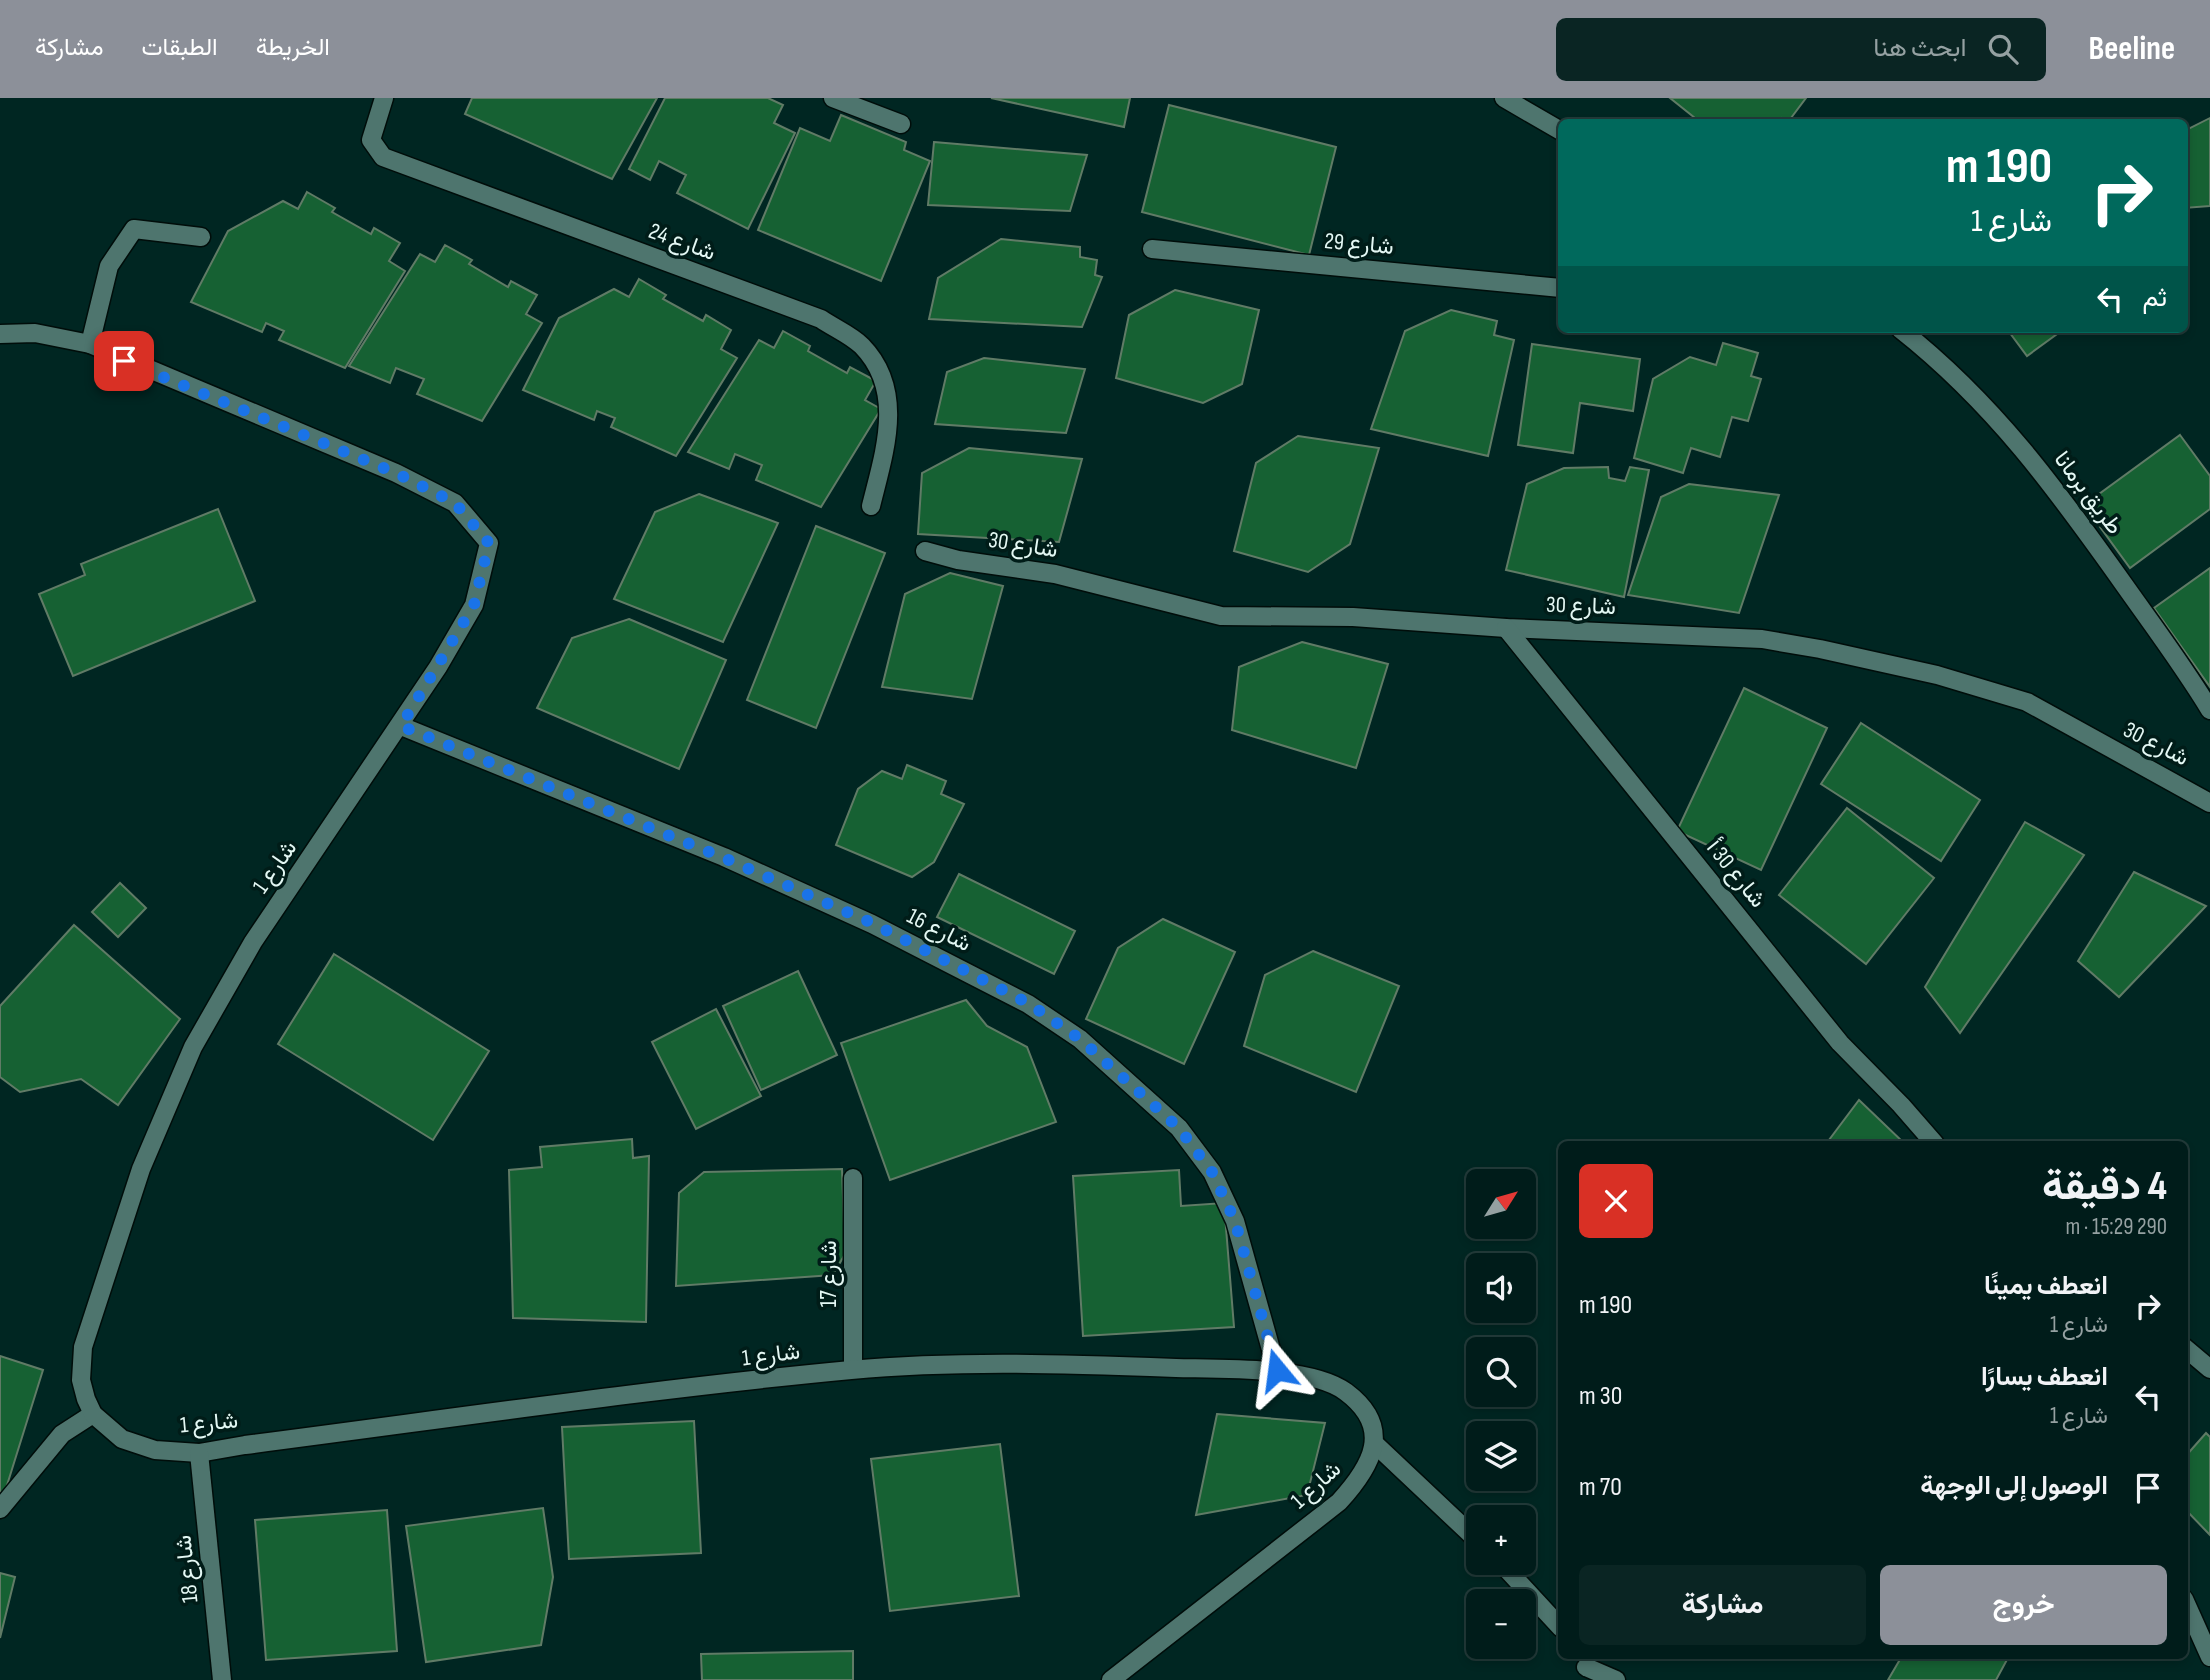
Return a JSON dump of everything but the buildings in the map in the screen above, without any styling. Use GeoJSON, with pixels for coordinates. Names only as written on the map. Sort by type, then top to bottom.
{"type":"FeatureCollection","features":[{"type":"Feature","properties":{"kind":"street","name":"شارع 24"},"geometry":{"type":"LineString","coordinates":[[384,98],[371,139],[383,158],[821,319],[860,344],[876,362],[884,379],[889,409],[887,440],[870,506]]}},
{"type":"Feature","properties":{"kind":"street"},"geometry":{"type":"LineString","coordinates":[[833,98],[901,124]]}},
{"type":"Feature","properties":{"kind":"street"},"geometry":{"type":"LineString","coordinates":[[1504,98],[1558,129]]}},
{"type":"Feature","properties":{"kind":"street"},"geometry":{"type":"LineString","coordinates":[[90,344],[109,266],[134,229],[201,237]]}},
{"type":"Feature","properties":{"kind":"street","name":"شارع 29"},"geometry":{"type":"LineString","coordinates":[[1152,249],[1558,288]]}},
{"type":"Feature","properties":{"kind":"street","name":"شارع 1"},"geometry":{"type":"LineString","coordinates":[[0,334],[35,333],[90,344],[396,473],[455,503],[489,543],[474,605],[401,726],[253,942],[193,1047],[141,1170],[83,1347],[81,1380],[93,1413],[122,1439],[155,1450],[199,1453],[245,1445],[853,1370],[1051,1364],[1277,1370],[1345,1391],[1371,1418],[1375,1444],[1363,1476],[1339,1502],[1111,1680]]}},
{"type":"Feature","properties":{"kind":"street","name":"طريق برمانا"},"geometry":{"type":"LineString","coordinates":[[1905,333],[1935,357],[1995,416],[2054,485],[2210,710]]}},
{"type":"Feature","properties":{"kind":"street","name":"شارع 30"},"geometry":{"type":"LineString","coordinates":[[925,551],[958,560],[1055,574],[1221,616],[1353,617],[1506,628],[1762,639],[1937,675],[2026,702],[2210,803]]}},
{"type":"Feature","properties":{"kind":"street","name":"شارع 30 أ"},"geometry":{"type":"LineString","coordinates":[[1506,628],[1840,1043],[1932,1141]]}},
{"type":"Feature","properties":{"kind":"street","name":"شارع 16"},"geometry":{"type":"LineString","coordinates":[[401,726],[724,858],[872,923],[1028,1003],[1080,1039],[1179,1128],[1212,1172],[1235,1221],[1277,1370]]}},
{"type":"Feature","properties":{"kind":"street"},"geometry":{"type":"LineString","coordinates":[[1901,1105],[1944,1141]]}},
{"type":"Feature","properties":{"kind":"street","name":"شارع 17"},"geometry":{"type":"LineString","coordinates":[[853,1178],[853,1370]]}},
{"type":"Feature","properties":{"kind":"street"},"geometry":{"type":"LineString","coordinates":[[2188,1350],[2210,1369]]}},
{"type":"Feature","properties":{"kind":"street"},"geometry":{"type":"LineString","coordinates":[[0,1509],[62,1434],[93,1413]]}},
{"type":"Feature","properties":{"kind":"street"},"geometry":{"type":"LineString","coordinates":[[1375,1444],[1466,1530]]}},
{"type":"Feature","properties":{"kind":"street","name":"شارع 18"},"geometry":{"type":"LineString","coordinates":[[199,1453],[222,1680]]}},
{"type":"Feature","properties":{"kind":"street"},"geometry":{"type":"LineString","coordinates":[[1512,1575],[1558,1625]]}},
{"type":"Feature","properties":{"kind":"street"},"geometry":{"type":"LineString","coordinates":[[2188,1608],[2210,1657]]}},
{"type":"Feature","properties":{"kind":"street"},"geometry":{"type":"LineString","coordinates":[[1584,1667],[1616,1680]]}},
{"type":"Feature","properties":{"kind":"route"},"geometry":{"type":"LineString","coordinates":[[124,361],[396,473],[455,503],[489,543],[474,605],[401,726],[724,858],[872,923],[1028,1003],[1080,1039],[1179,1128],[1212,1172],[1235,1221],[1277,1370]]}}]}
